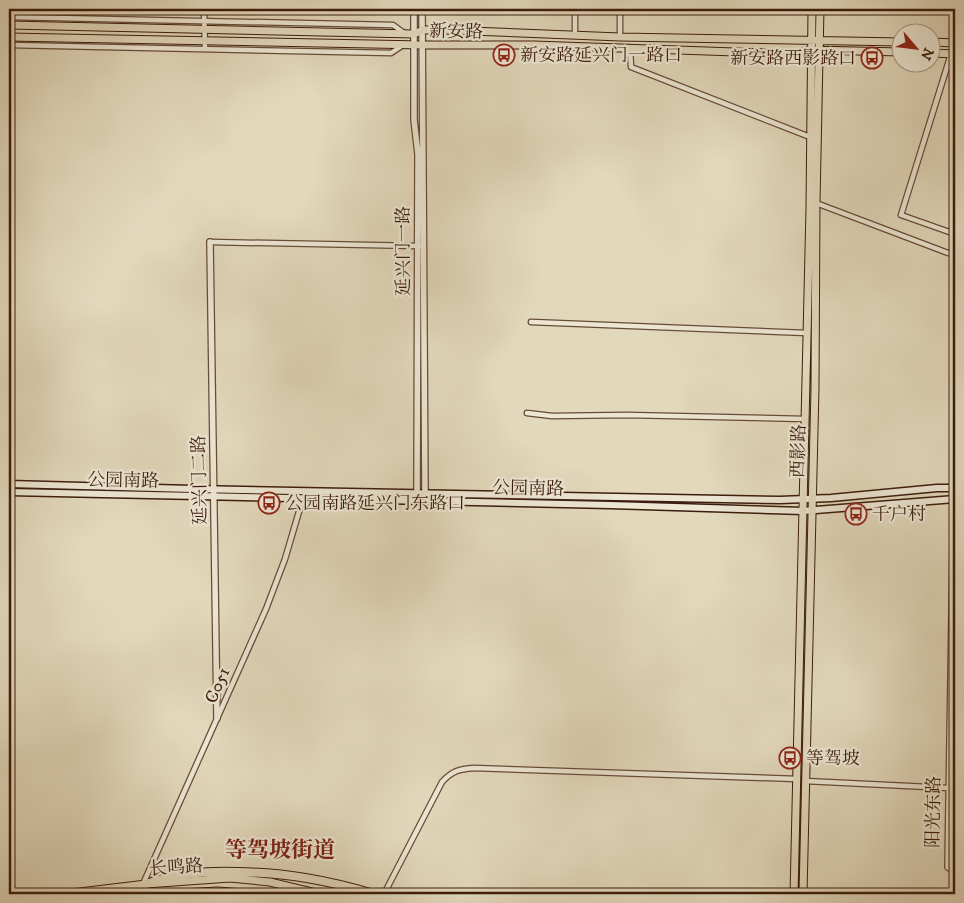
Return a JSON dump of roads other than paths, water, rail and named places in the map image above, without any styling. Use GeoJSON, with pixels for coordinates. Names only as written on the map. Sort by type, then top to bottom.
{"type":"FeatureCollection","features":[{"type":"Feature","properties":{"kind":"highway"},"geometry":{"type":"LineString","coordinates":[[145,884],[168,876],[204,871],[272,872],[308,877],[374,894]]}},
{"type":"Feature","properties":{"kind":"main road","name":"西影路"},"geometry":{"type":"LineString","coordinates":[[794,894],[807,333],[812,9]]}},
{"type":"Feature","properties":{"kind":"main road","name":"西影路"},"geometry":{"type":"LineString","coordinates":[[803,894],[815,388],[820,9]]}},
{"type":"Feature","properties":{"kind":"main road","name":"新安路"},"geometry":{"type":"LineString","coordinates":[[9,25],[205,25],[414,34],[422,30],[620,37],[892,42]]}},
{"type":"Feature","properties":{"kind":"main road","name":"新安路"},"geometry":{"type":"LineString","coordinates":[[9,36],[404,45],[534,45],[794,54],[810,50],[892,52]]}},
{"type":"Feature","properties":{"kind":"main road"},"geometry":{"type":"LineString","coordinates":[[942,42],[955,43]]}},
{"type":"Feature","properties":{"kind":"main road","name":"公园南路"},"geometry":{"type":"LineString","coordinates":[[9,484],[803,511],[955,498]]}},
{"type":"Feature","properties":{"kind":"main road","name":"公园南路"},"geometry":{"type":"LineString","coordinates":[[9,492],[215,498],[421,494],[803,500],[955,488]]}},
{"type":"Feature","properties":{"kind":"main road","name":"长鸣路"},"geometry":{"type":"LineString","coordinates":[[63,894],[145,884],[230,878],[270,882],[320,894]]}},
{"type":"Feature","properties":{"kind":"main road","name":"长鸣路"},"geometry":{"type":"LineString","coordinates":[[164,894],[218,891],[257,894]]}},
{"type":"Feature","properties":{"kind":"street"},"geometry":{"type":"LineString","coordinates":[[204,9],[205,50]]}},
{"type":"Feature","properties":{"kind":"street","name":"延兴门一路"},"geometry":{"type":"LineString","coordinates":[[414,9],[414,120],[418,154],[420,246]]}},
{"type":"Feature","properties":{"kind":"street","name":"延兴门一路"},"geometry":{"type":"LineString","coordinates":[[421,494],[420,246],[422,9]]}},
{"type":"Feature","properties":{"kind":"street"},"geometry":{"type":"LineString","coordinates":[[575,9],[575,34]]}},
{"type":"Feature","properties":{"kind":"street"},"geometry":{"type":"LineString","coordinates":[[620,9],[620,37]]}},
{"type":"Feature","properties":{"kind":"street"},"geometry":{"type":"LineString","coordinates":[[9,17],[205,25]]}},
{"type":"Feature","properties":{"kind":"street"},"geometry":{"type":"LineString","coordinates":[[9,45],[391,53],[404,45]]}},
{"type":"Feature","properties":{"kind":"street"},"geometry":{"type":"LineString","coordinates":[[630,48],[631,67],[810,137]]}},
{"type":"Feature","properties":{"kind":"street"},"geometry":{"type":"LineString","coordinates":[[953,54],[901,215],[955,234]]}},
{"type":"Feature","properties":{"kind":"street"},"geometry":{"type":"LineString","coordinates":[[816,203],[948,253]]}},
{"type":"Feature","properties":{"kind":"street"},"geometry":{"type":"LineString","coordinates":[[210,242],[420,246]]}},
{"type":"Feature","properties":{"kind":"street","name":"延兴门二路"},"geometry":{"type":"LineString","coordinates":[[210,242],[217,718]]}},
{"type":"Feature","properties":{"kind":"street"},"geometry":{"type":"LineString","coordinates":[[530,322],[807,333]]}},
{"type":"Feature","properties":{"kind":"street"},"geometry":{"type":"LineString","coordinates":[[527,413],[552,416],[626,415],[805,419]]}},
{"type":"Feature","properties":{"kind":"street","name":"阳光东路"},"geometry":{"type":"LineString","coordinates":[[955,488],[953,731],[949,788],[948,867],[955,871]]}},
{"type":"Feature","properties":{"kind":"street","name":"C051"},"geometry":{"type":"LineString","coordinates":[[145,884],[266,609],[285,559],[303,495]]}},
{"type":"Feature","properties":{"kind":"street"},"geometry":{"type":"LineString","coordinates":[[384,894],[442,782],[450,773],[459,769],[484,768],[797,779]]}},
{"type":"Feature","properties":{"kind":"street"},"geometry":{"type":"LineString","coordinates":[[805,781],[949,788]]}},
{"type":"Feature","properties":{"kind":"place","name":"新安路延兴门一路口"},"geometry":{"type":"Point","coordinates":[504,55]}},
{"type":"Feature","properties":{"kind":"place","name":"新安路西影路口"},"geometry":{"type":"Point","coordinates":[872,58]}},
{"type":"Feature","properties":{"kind":"place","name":"公园南路延兴门东路口"},"geometry":{"type":"Point","coordinates":[269,503]}},
{"type":"Feature","properties":{"kind":"place","name":"千户村"},"geometry":{"type":"Point","coordinates":[856,514]}},
{"type":"Feature","properties":{"kind":"place","name":"等驾坡"},"geometry":{"type":"Point","coordinates":[790,758]}},
{"type":"Feature","properties":{"kind":"district","name":"等驾坡街道"},"geometry":{"type":"Point","coordinates":[280,849]}}]}
